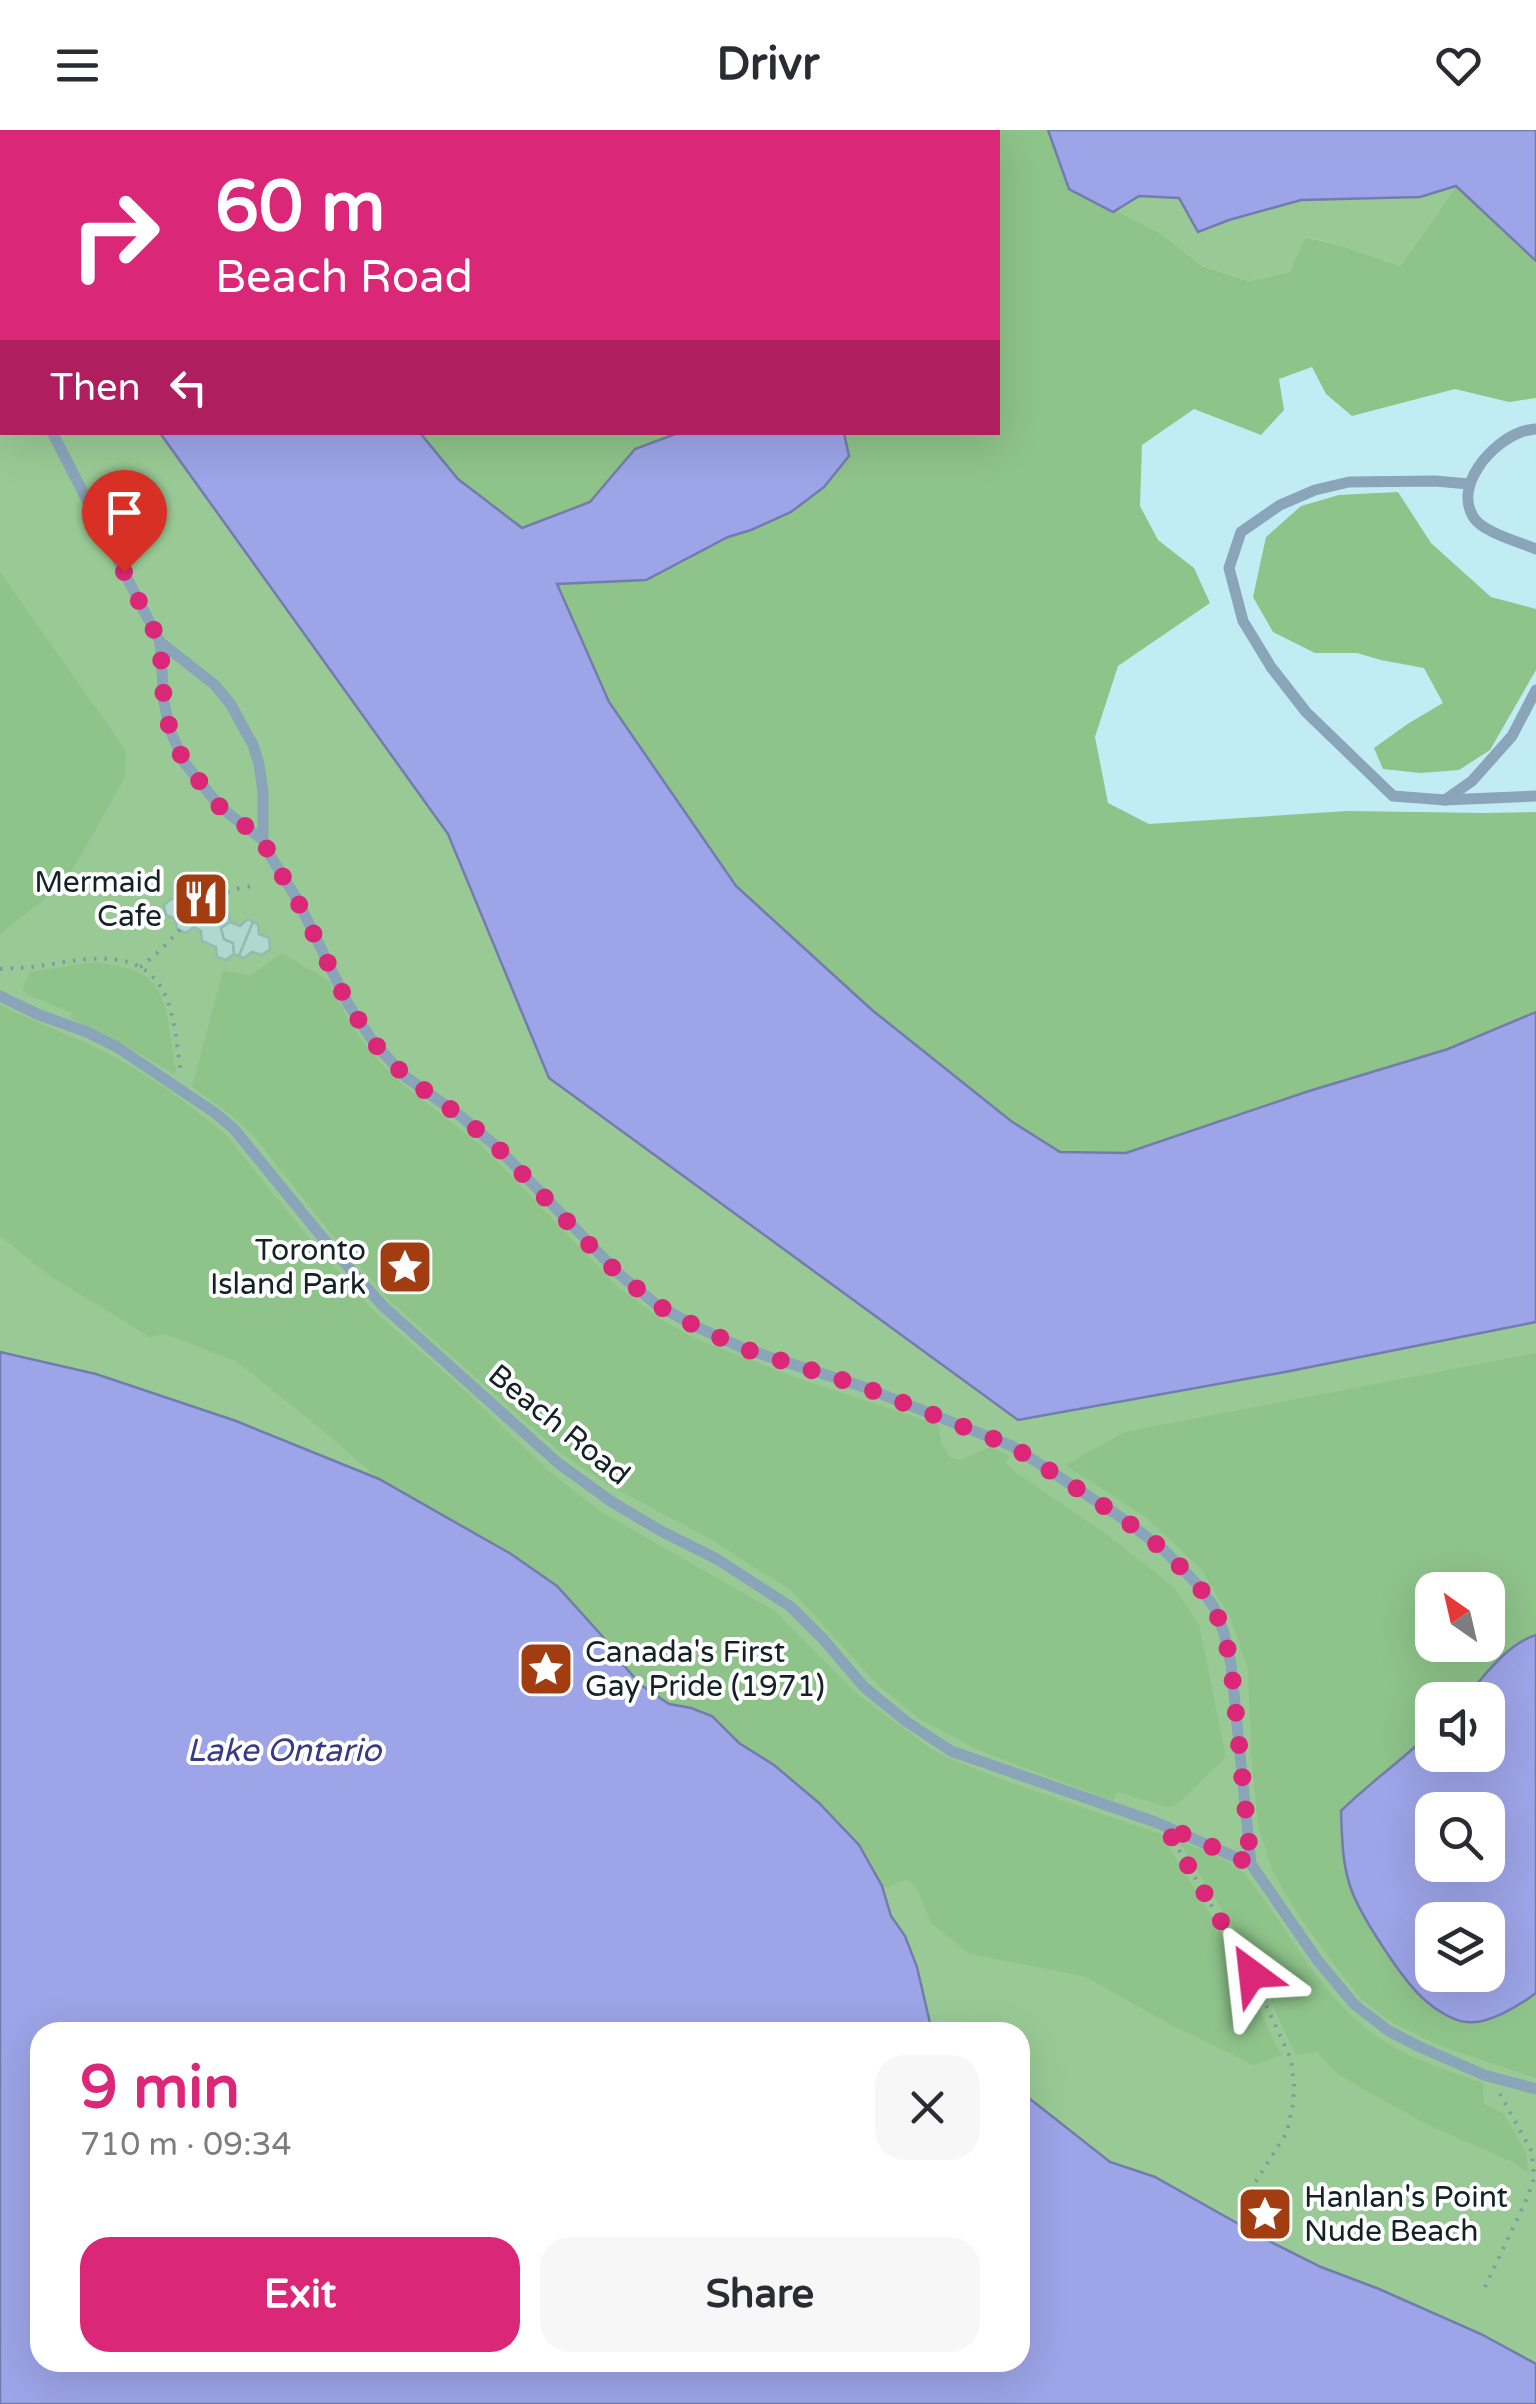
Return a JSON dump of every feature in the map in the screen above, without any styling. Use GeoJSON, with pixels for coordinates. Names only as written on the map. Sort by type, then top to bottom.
{"type":"FeatureCollection","features":[{"type":"Feature","properties":{"kind":"lane"},"geometry":{"type":"LineString","coordinates":[[1536,429],[1520,432],[1498,445],[1468,484],[1468,503],[1482,527],[1536,549]]}},
{"type":"Feature","properties":{"kind":"lane"},"geometry":{"type":"LineString","coordinates":[[54,435],[160,642],[164,702],[170,730],[184,762],[220,807],[264,840]]}},
{"type":"Feature","properties":{"kind":"lane"},"geometry":{"type":"LineString","coordinates":[[1468,484],[1349,482],[1315,490],[1280,505],[1242,532],[1229,568],[1243,621],[1271,667],[1306,712],[1393,796],[1446,800],[1536,796]]}},
{"type":"Feature","properties":{"kind":"lane"},"geometry":{"type":"LineString","coordinates":[[160,642],[215,684],[254,745],[268,852],[297,900],[348,1004],[374,1043],[406,1077],[498,1148],[604,1260],[657,1305],[745,1349],[861,1386],[1012,1446],[1164,1550],[1214,1607],[1224,1633],[1231,1664],[1251,1864],[1328,1974],[1355,2005],[1404,2039],[1490,2077],[1536,2089]]}},
{"type":"Feature","properties":{"kind":"lane"},"geometry":{"type":"LineString","coordinates":[[1446,800],[1472,781],[1512,736],[1536,690]]}},
{"type":"Feature","properties":{"kind":"lane","name":"Beach Road"},"geometry":{"type":"LineString","coordinates":[[0,996],[117,1046],[234,1129],[383,1306],[558,1463],[612,1502],[716,1559],[790,1607],[864,1687],[907,1722],[951,1751],[1165,1826],[1251,1864]]}},
{"type":"Feature","properties":{"kind":"path"},"geometry":{"type":"LineString","coordinates":[[140,968],[218,898],[232,890],[254,886]]}},
{"type":"Feature","properties":{"kind":"path"},"geometry":{"type":"LineString","coordinates":[[0,968],[105,958],[140,968],[155,979],[168,1000],[185,1092]]}},
{"type":"Feature","properties":{"kind":"path"},"geometry":{"type":"LineString","coordinates":[[1165,1826],[1252,1974],[1291,2059],[1294,2104],[1288,2132],[1253,2186]]}},
{"type":"Feature","properties":{"kind":"path"},"geometry":{"type":"LineString","coordinates":[[1485,2287],[1534,2178],[1532,2152],[1490,2077]]}},
{"type":"Feature","properties":{"kind":"green space"},"geometry":{"type":"Polygon","coordinates":[[[1000,130],[1048,130],[1069,189],[1159,232],[1203,266],[1249,281],[1289,272],[1306,237],[1400,266],[1456,186],[1536,261],[1536,398],[1509,402],[1455,389],[1352,416],[1326,394],[1312,367],[1279,379],[1284,410],[1261,435],[1194,409],[1142,445],[1140,506],[1158,540],[1194,568],[1210,603],[1118,666],[1095,737],[1108,803],[1149,824],[1347,811],[1536,812],[1536,1012],[1448,1049],[1126,1153],[1060,1152],[1011,1121],[872,1010],[736,886],[609,702],[556,584],[588,584],[751,530],[791,512],[824,487],[849,456],[844,435],[1000,435],[1000,130]]]}},
{"type":"Feature","properties":{"kind":"green space"},"geometry":{"type":"Polygon","coordinates":[[[1456,186],[1400,266],[1307,237],[1289,272],[1249,281],[1203,266],[1159,232],[1113,212],[1139,196],[1180,198],[1199,231],[1301,200],[1420,197],[1456,186]]]}},
{"type":"Feature","properties":{"kind":"green space","name":"Toronto Island Park"},"geometry":{"type":"Polygon","coordinates":[[[0,435],[161,435],[448,834],[549,1078],[1018,1420],[1536,1322],[1536,1635],[1505,1654],[1505,1572],[1415,1572],[1415,1662],[1497,1662],[1478,1682],[1415,1682],[1415,1748],[1404,1759],[1394,1963],[1415,1971],[1415,1992],[1467,1992],[1512,2010],[1536,1993],[1536,2364],[1481,2334],[1321,2267],[1155,2177],[1110,2162],[1030,2099],[1030,2022],[930,2022],[917,1967],[905,1936],[891,1916],[882,1886],[603,1637],[557,1586],[379,1479],[236,1421],[96,1374],[0,1352],[0,435]]]}},
{"type":"Feature","properties":{"kind":"green space"},"geometry":{"type":"Polygon","coordinates":[[[422,435],[673,435],[635,449],[590,502],[522,528],[458,479],[422,435]]]}},
{"type":"Feature","properties":{"kind":"green space"},"geometry":{"type":"Polygon","coordinates":[[[1398,492],[1431,543],[1491,597],[1536,609],[1536,670],[1490,750],[1459,770],[1420,773],[1383,769],[1374,748],[1443,703],[1424,668],[1357,653],[1315,653],[1273,632],[1253,597],[1266,537],[1301,506],[1339,495],[1398,492]]]}},
{"type":"Feature","properties":{"kind":"green space"},"geometry":{"type":"Polygon","coordinates":[[[0,572],[126,751],[125,777],[63,884],[0,934],[0,572]]]}},
{"type":"Feature","properties":{"kind":"green space"},"geometry":{"type":"Polygon","coordinates":[[[282,953],[329,981],[349,1022],[374,1056],[401,1083],[483,1147],[619,1288],[665,1322],[696,1339],[797,1378],[939,1425],[941,1443],[950,1457],[960,1460],[991,1447],[1009,1456],[1005,1462],[1015,1472],[1106,1534],[1174,1587],[1199,1625],[1226,1757],[1176,1805],[1167,1807],[1117,1792],[1113,1801],[983,1752],[921,1720],[877,1684],[793,1592],[561,1453],[390,1301],[255,1137],[192,1087],[223,971],[251,975],[282,953]]]}},
{"type":"Feature","properties":{"kind":"green space"},"geometry":{"type":"Polygon","coordinates":[[[95,962],[131,969],[152,982],[168,1018],[174,1074],[70,1018],[72,1013],[22,990],[30,972],[95,962]]]}},
{"type":"Feature","properties":{"kind":"green space"},"geometry":{"type":"Polygon","coordinates":[[[0,1004],[127,1064],[213,1124],[375,1312],[551,1473],[603,1513],[775,1611],[856,1693],[930,1748],[1014,1784],[1161,1834],[1218,1927],[1282,2055],[1254,2065],[1171,2025],[1086,1977],[970,1954],[932,1924],[915,1885],[907,1880],[889,1888],[882,1886],[859,1845],[819,1803],[774,1765],[739,1743],[712,1716],[669,1704],[641,1685],[557,1586],[511,1554],[379,1479],[236,1361],[166,1334],[150,1337],[50,1276],[0,1236],[0,1004]]]}},
{"type":"Feature","properties":{"kind":"green space"},"geometry":{"type":"Polygon","coordinates":[[[1536,1353],[1536,1635],[1505,1654],[1505,1572],[1415,1572],[1415,1662],[1497,1662],[1478,1682],[1415,1682],[1415,1748],[1369,1783],[1341,1811],[1342,1853],[1351,1890],[1394,1963],[1415,1980],[1415,1992],[1430,1992],[1468,2023],[1512,2010],[1536,1993],[1536,2078],[1438,2045],[1393,2023],[1362,2000],[1301,1919],[1273,1872],[1258,1826],[1248,1669],[1231,1619],[1202,1570],[1147,1518],[1065,1465],[1125,1432],[1536,1353]]]}},
{"type":"Feature","properties":{"kind":"green space"},"geometry":{"type":"Polygon","coordinates":[[[1175,1839],[1243,1872],[1323,1984],[1360,2023],[1405,2053],[1483,2083],[1484,2104],[1504,2114],[1526,2153],[1529,2174],[1515,2163],[1426,2124],[1356,2085],[1334,2071],[1317,2052],[1296,2055],[1239,1938],[1175,1839]]]}},
{"type":"Feature","properties":{"kind":"water"},"geometry":{"type":"Polygon","coordinates":[[[1048,130],[1536,130],[1536,261],[1456,186],[1420,197],[1301,200],[1198,232],[1179,198],[1139,196],[1113,212],[1069,189],[1048,130]]]}},
{"type":"Feature","properties":{"kind":"water"},"geometry":{"type":"Polygon","coordinates":[[[161,435],[422,435],[458,479],[522,528],[590,502],[635,449],[673,435],[844,435],[849,456],[824,487],[791,512],[728,537],[646,580],[557,584],[609,702],[736,886],[872,1010],[1011,1121],[1060,1152],[1126,1153],[1448,1049],[1536,1012],[1536,1322],[1018,1420],[549,1078],[448,834],[161,435]]]}},
{"type":"Feature","properties":{"kind":"water","name":"Lake Ontario"},"geometry":{"type":"Polygon","coordinates":[[[0,1352],[96,1374],[236,1421],[379,1479],[511,1554],[557,1586],[641,1685],[669,1704],[712,1716],[739,1743],[774,1765],[819,1803],[859,1845],[882,1886],[891,1916],[905,1936],[930,2022],[30,2022],[30,2372],[1030,2372],[1030,2099],[1110,2162],[1155,2177],[1321,2267],[1481,2334],[1536,2364],[1536,2404],[0,2404],[0,1352]]]}},
{"type":"Feature","properties":{"kind":"water"},"geometry":{"type":"Polygon","coordinates":[[[1536,1635],[1536,1993],[1494,2017],[1462,2021],[1440,2011],[1417,1992],[1505,1992],[1505,1902],[1415,1902],[1415,1989],[1372,1930],[1350,1886],[1341,1811],[1415,1746],[1415,1772],[1505,1772],[1505,1682],[1479,1682],[1497,1662],[1505,1662],[1505,1654],[1536,1635]]]}},
{"type":"Feature","properties":{"kind":"building"},"geometry":{"type":"Polygon","coordinates":[[[146,514],[154,526],[133,540],[125,528],[146,514]]]}},
{"type":"Feature","properties":{"kind":"building","name":"Mermaid Cafe"},"geometry":{"type":"Polygon","coordinates":[[[197,879],[207,883],[208,893],[218,898],[219,909],[211,914],[201,910],[193,917],[183,912],[181,902],[190,896],[188,885],[197,879]]]}},
{"type":"Feature","properties":{"kind":"building"},"geometry":{"type":"Polygon","coordinates":[[[172,898],[181,902],[183,912],[193,917],[201,910],[211,914],[219,909],[229,912],[230,922],[221,928],[224,939],[233,943],[234,954],[226,960],[217,957],[216,947],[202,941],[201,931],[194,927],[186,933],[177,929],[175,919],[166,915],[164,905],[172,898]]]}},
{"type":"Feature","properties":{"kind":"building"},"geometry":{"type":"Polygon","coordinates":[[[248,919],[253,922],[239,956],[234,954],[233,943],[224,939],[221,928],[230,922],[240,926],[248,919]]]}},
{"type":"Feature","properties":{"kind":"building"},"geometry":{"type":"Polygon","coordinates":[[[253,922],[258,924],[259,934],[269,938],[270,949],[262,955],[252,952],[244,958],[239,956],[253,922]]]}},
{"type":"Feature","properties":{"kind":"place","name":"Mermaid Cafe"},"geometry":{"type":"Point","coordinates":[201,899]}},
{"type":"Feature","properties":{"kind":"place","name":"Toronto Island Park"},"geometry":{"type":"Point","coordinates":[405,1267]}},
{"type":"Feature","properties":{"kind":"place","name":"Canada's First Gay Pride (1971)"},"geometry":{"type":"Point","coordinates":[546,1669]}},
{"type":"Feature","properties":{"kind":"place","name":"Hanlan's Point Nude Beach"},"geometry":{"type":"Point","coordinates":[1265,2214]}},
{"type":"Feature","properties":{"kind":"route"},"geometry":{"type":"LineString","coordinates":[[124,572],[160,642],[164,702],[170,730],[184,762],[220,807],[264,840],[348,1004],[374,1043],[406,1077],[498,1148],[597,1253],[657,1305],[745,1349],[861,1386],[1012,1446],[1122,1518],[1164,1550],[1197,1584],[1214,1607],[1231,1664],[1251,1864],[1165,1826],[1252,1974]]}}]}
